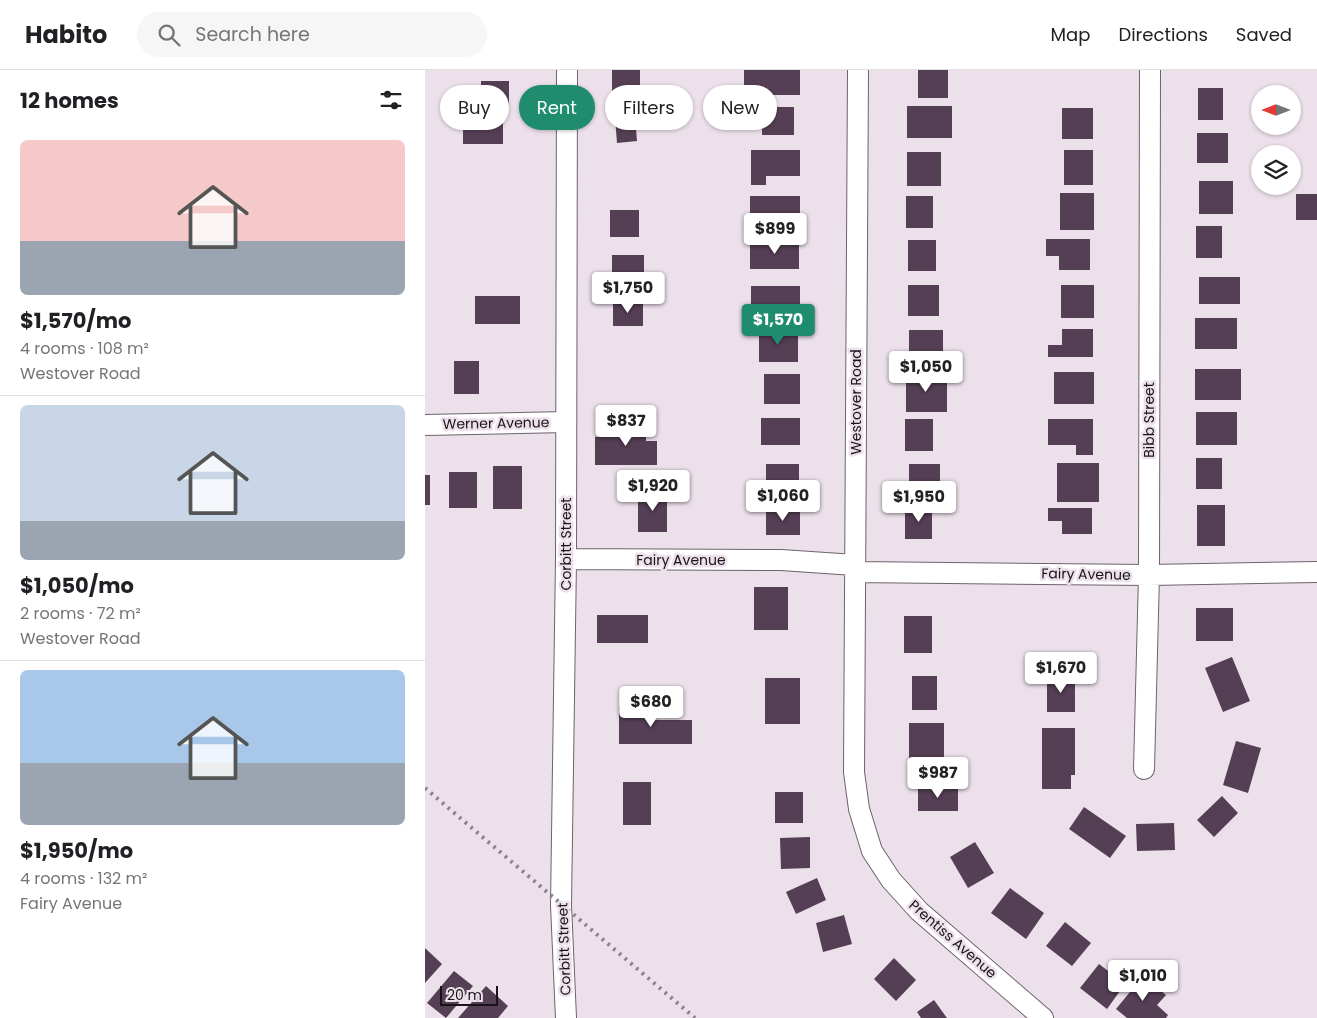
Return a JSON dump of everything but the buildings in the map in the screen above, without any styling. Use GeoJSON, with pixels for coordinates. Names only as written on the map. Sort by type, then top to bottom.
{"type":"FeatureCollection","features":[{"type":"Feature","properties":{"kind":"street","name":"Corbitt Street"},"geometry":{"type":"LineString","coordinates":[[567,70],[566,559],[561,905],[569,1016]]}},
{"type":"Feature","properties":{"kind":"street","name":"Westover Road"},"geometry":{"type":"LineString","coordinates":[[858,70],[854,772],[859,809],[872,851]]}},
{"type":"Feature","properties":{"kind":"street","name":"Bibb Street"},"geometry":{"type":"LineString","coordinates":[[1144,769],[1149,575],[1150,70]]}},
{"type":"Feature","properties":{"kind":"street","name":"Werner Avenue"},"geometry":{"type":"LineString","coordinates":[[425,425],[566,422]]}},
{"type":"Feature","properties":{"kind":"street","name":"Fairy Avenue"},"geometry":{"type":"LineString","coordinates":[[566,559],[781,560],[855,568],[1149,575],[1317,572]]}},
{"type":"Feature","properties":{"kind":"street","name":"Prentiss Avenue"},"geometry":{"type":"LineString","coordinates":[[872,851],[891,880],[919,911],[1043,1018]]}},
{"type":"Feature","properties":{"kind":"railway"},"geometry":{"type":"LineString","coordinates":[[425,788],[695,1018]]}}]}
